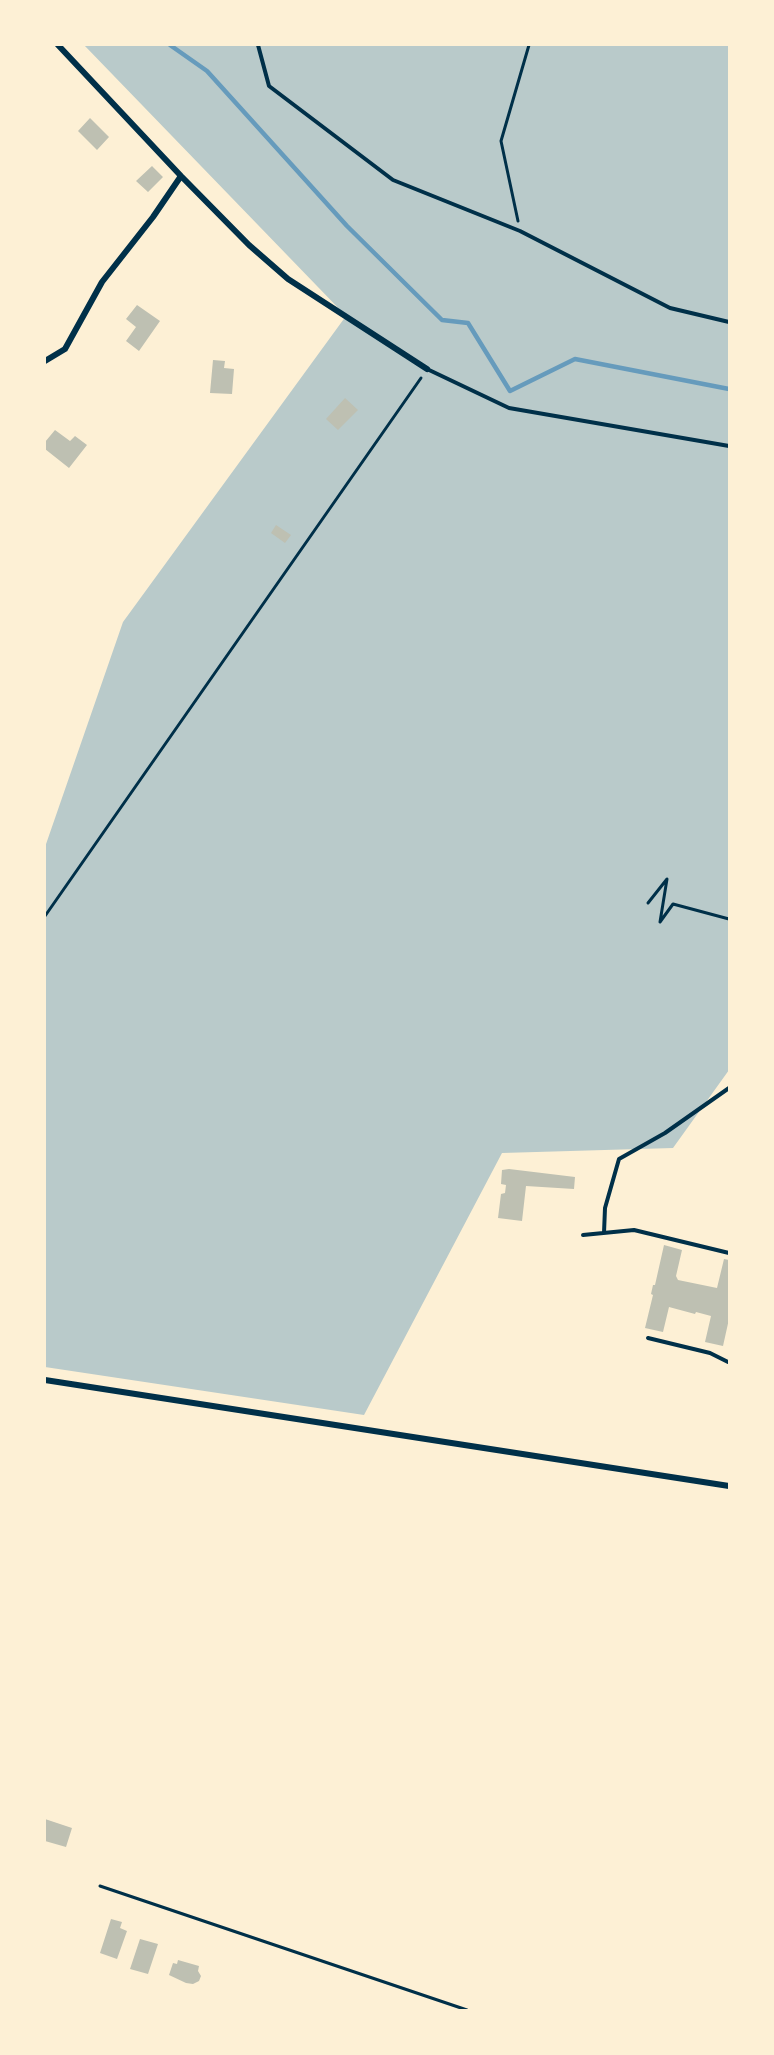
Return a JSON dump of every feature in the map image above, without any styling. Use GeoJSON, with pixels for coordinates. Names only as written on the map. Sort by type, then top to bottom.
{"type":"FeatureCollection","features":[{"type":"Feature","properties":{"kind":"street"},"geometry":{"type":"LineString","coordinates":[[58,45],[181,176],[249,244],[288,279],[428,369]]}},
{"type":"Feature","properties":{"kind":"street"},"geometry":{"type":"LineString","coordinates":[[45,361],[65,348],[102,282],[158,210],[181,176]]}},
{"type":"Feature","properties":{"kind":"street"},"geometry":{"type":"LineString","coordinates":[[45,1380],[729,1486]]}},
{"type":"Feature","properties":{"kind":"lane"},"geometry":{"type":"LineString","coordinates":[[258,45],[268,86],[393,180],[520,231],[670,308],[729,322]]}},
{"type":"Feature","properties":{"kind":"lane"},"geometry":{"type":"LineString","coordinates":[[428,369],[509,408],[729,446]]}},
{"type":"Feature","properties":{"kind":"lane"},"geometry":{"type":"LineString","coordinates":[[604,1233],[605,1208],[619,1159],[665,1133],[729,1088]]}},
{"type":"Feature","properties":{"kind":"lane"},"geometry":{"type":"LineString","coordinates":[[583,1235],[634,1230],[729,1253]]}},
{"type":"Feature","properties":{"kind":"lane"},"geometry":{"type":"LineString","coordinates":[[648,1338],[710,1353],[729,1361]]}},
{"type":"Feature","properties":{"kind":"path"},"geometry":{"type":"LineString","coordinates":[[520,231],[501,141],[529,45]]}},
{"type":"Feature","properties":{"kind":"path"},"geometry":{"type":"LineString","coordinates":[[45,916],[428,369]]}},
{"type":"Feature","properties":{"kind":"path"},"geometry":{"type":"LineString","coordinates":[[648,903],[667,879],[660,922],[673,904],[729,919]]}},
{"type":"Feature","properties":{"kind":"path"},"geometry":{"type":"LineString","coordinates":[[100,1886],[467,2010]]}},
{"type":"Feature","properties":{"kind":"shaded area"},"geometry":{"type":"Polygon","coordinates":[[[84,45],[729,45],[729,1070],[673,1148],[502,1153],[364,1415],[45,1367],[45,847],[123,622],[346,316],[84,45]]]}},
{"type":"Feature","properties":{"kind":"building"},"geometry":{"type":"Polygon","coordinates":[[[90,118],[109,137],[97,150],[78,131],[90,118]]]}},
{"type":"Feature","properties":{"kind":"building"},"geometry":{"type":"Polygon","coordinates":[[[152,166],[163,177],[148,192],[136,181],[152,166]]]}},
{"type":"Feature","properties":{"kind":"building"},"geometry":{"type":"Polygon","coordinates":[[[137,305],[160,321],[139,351],[126,341],[136,327],[126,319],[137,305]]]}},
{"type":"Feature","properties":{"kind":"building"},"geometry":{"type":"Polygon","coordinates":[[[213,360],[225,361],[224,368],[234,369],[232,394],[210,393],[213,360]]]}},
{"type":"Feature","properties":{"kind":"building"},"geometry":{"type":"Polygon","coordinates":[[[345,398],[358,410],[338,430],[326,419],[345,398]]]}},
{"type":"Feature","properties":{"kind":"building"},"geometry":{"type":"Polygon","coordinates":[[[55,430],[70,441],[75,436],[87,445],[69,468],[45,449],[45,442],[55,430]]]}},
{"type":"Feature","properties":{"kind":"building"},"geometry":{"type":"Polygon","coordinates":[[[276,525],[291,535],[285,543],[271,533],[276,525]]]}},
{"type":"Feature","properties":{"kind":"building"},"geometry":{"type":"Polygon","coordinates":[[[502,1170],[575,1177],[574,1189],[526,1186],[522,1221],[498,1218],[501,1194],[505,1193],[506,1185],[501,1184],[502,1170]]]}},
{"type":"Feature","properties":{"kind":"building"},"geometry":{"type":"Polygon","coordinates":[[[664,1245],[682,1250],[676,1276],[678,1280],[717,1288],[724,1259],[729,1260],[729,1319],[723,1346],[705,1342],[711,1316],[696,1312],[695,1314],[669,1307],[663,1332],[645,1328],[664,1245]]]}},
{"type":"Feature","properties":{"kind":"building"},"geometry":{"type":"Polygon","coordinates":[[[45,1819],[72,1828],[66,1847],[45,1841],[45,1819]]]}},
{"type":"Feature","properties":{"kind":"building"},"geometry":{"type":"Polygon","coordinates":[[[111,1919],[122,1922],[120,1928],[127,1931],[117,1959],[100,1953],[111,1919]]]}},
{"type":"Feature","properties":{"kind":"building"},"geometry":{"type":"Polygon","coordinates":[[[140,1939],[158,1944],[148,1974],[130,1969],[140,1939]]]}},
{"type":"Feature","properties":{"kind":"building"},"geometry":{"type":"Polygon","coordinates":[[[178,1960],[199,1966],[198,1971],[201,1976],[199,1981],[193,1984],[186,1983],[169,1975],[173,1963],[177,1964],[178,1960]]]}},
{"type":"Feature","properties":{"kind":"waterway"},"geometry":{"type":"LineString","coordinates":[[170,45],[207,71],[347,226],[442,320],[468,323],[510,391],[575,359],[729,389]]}}]}
